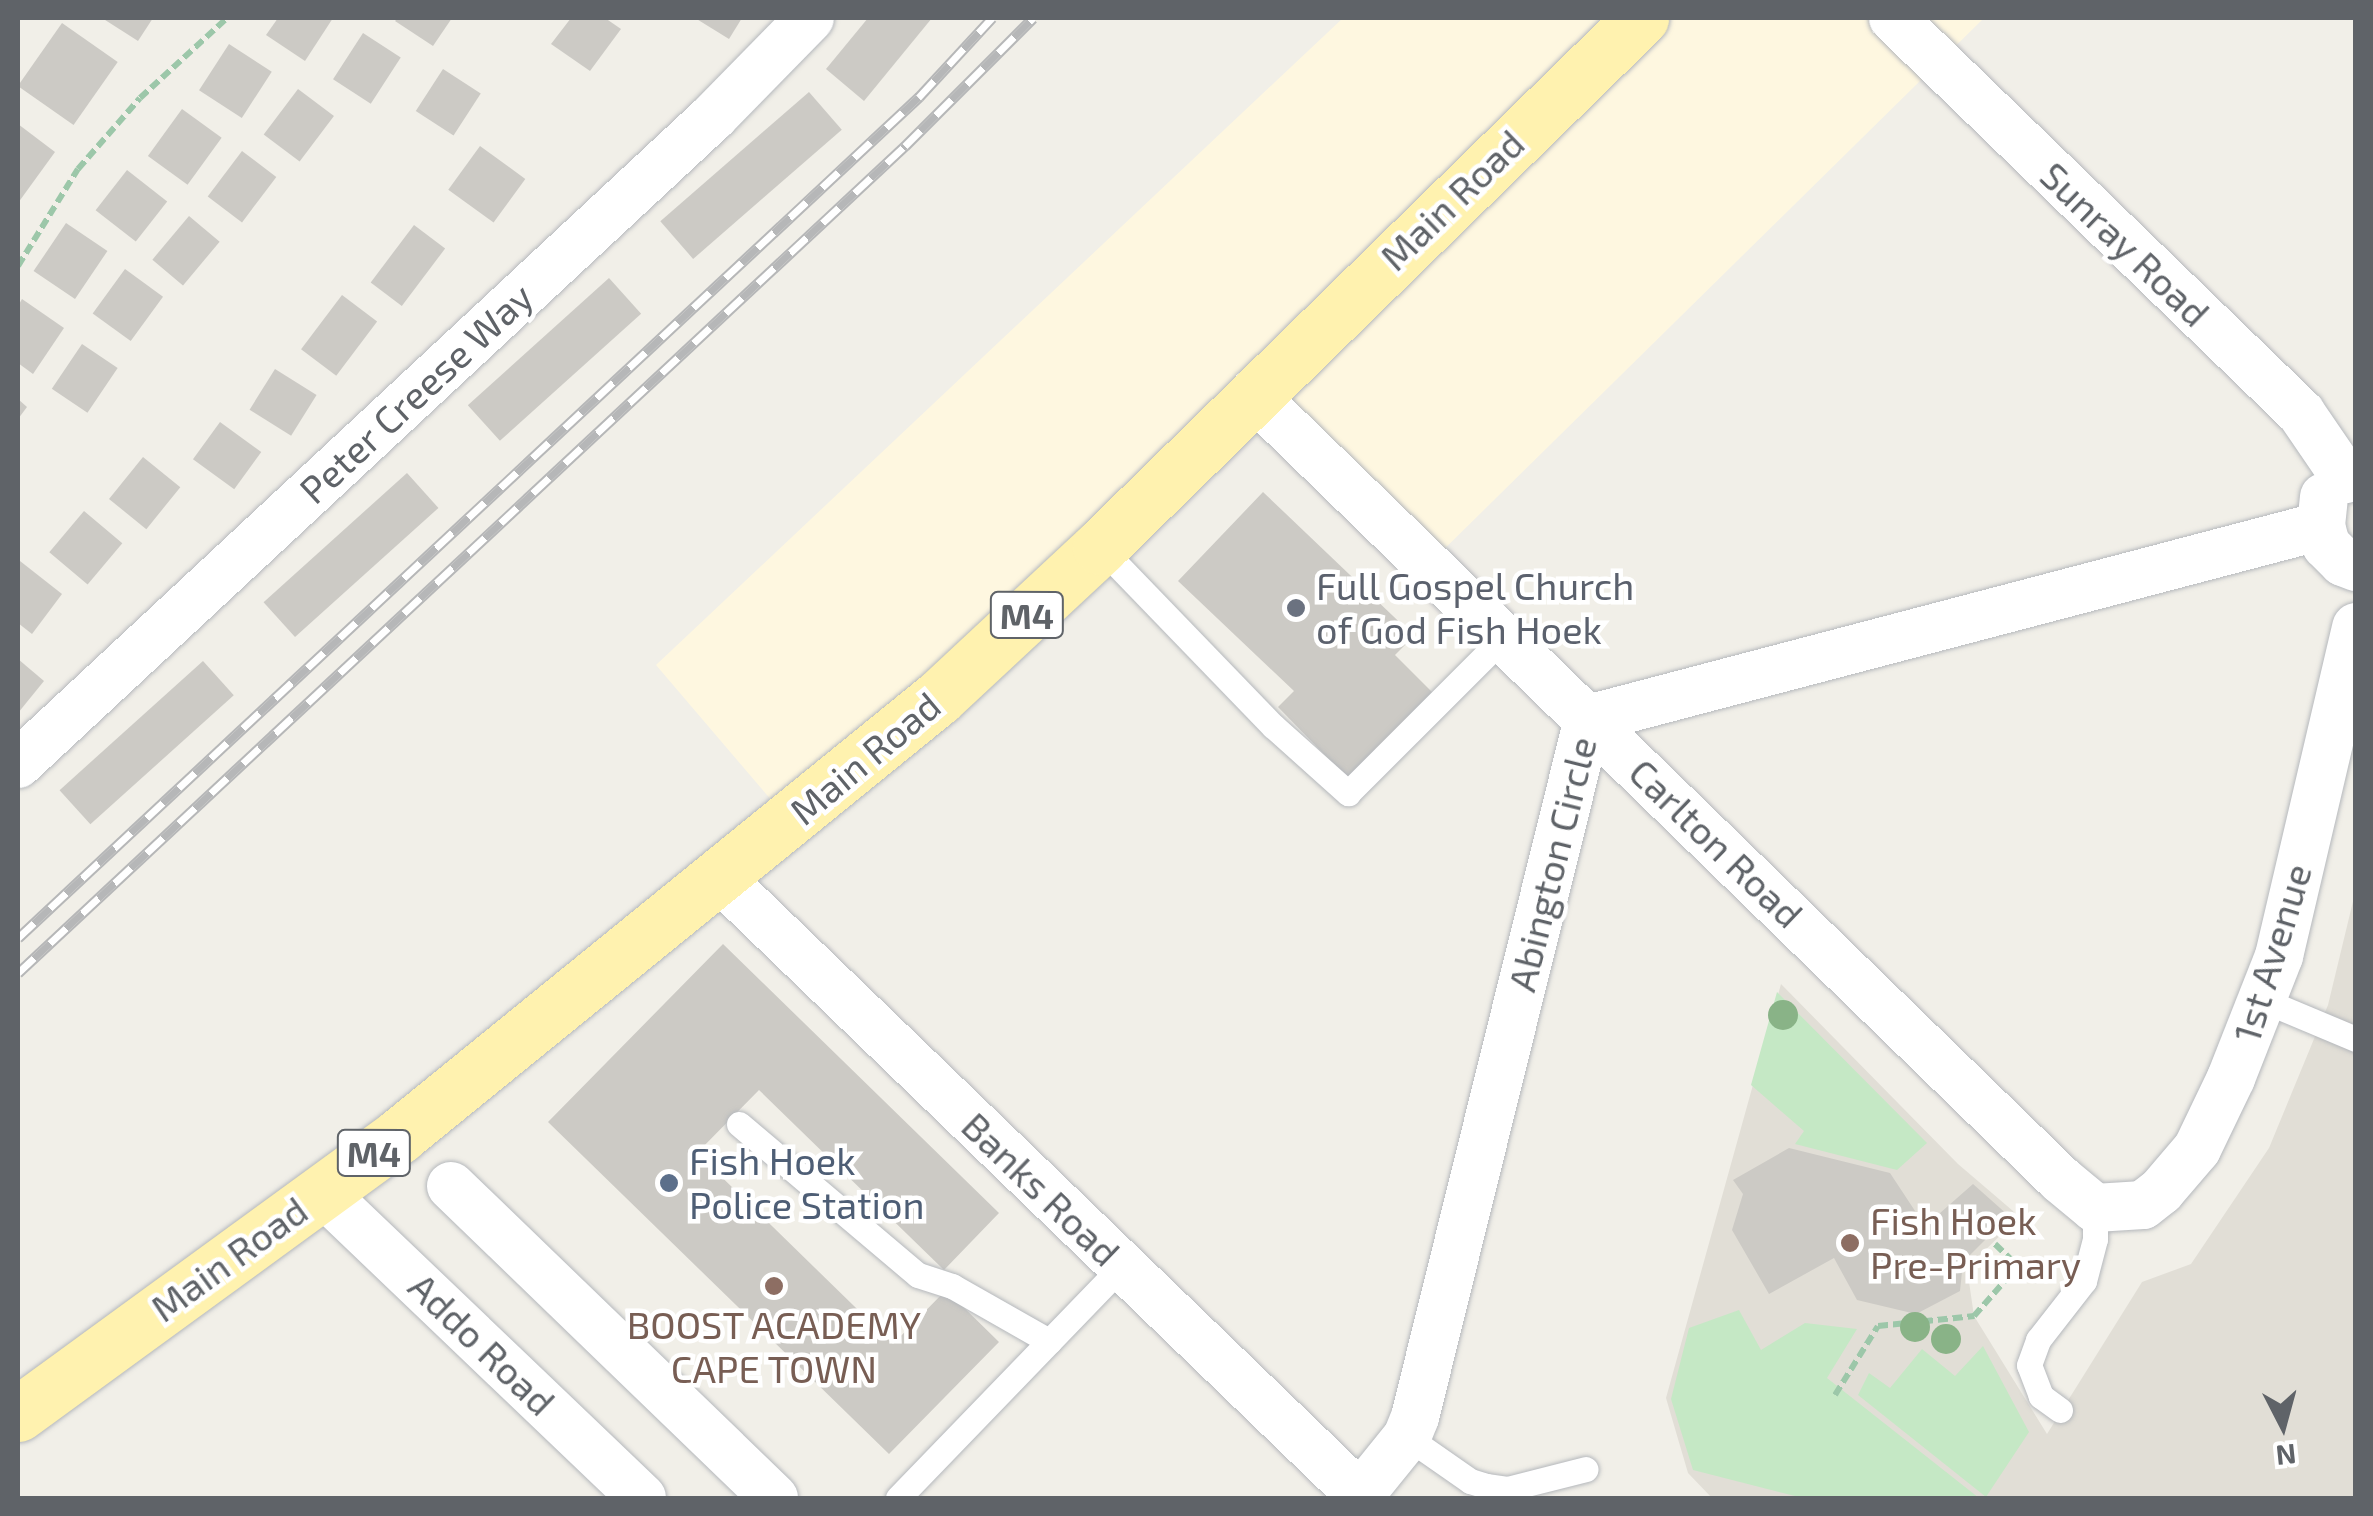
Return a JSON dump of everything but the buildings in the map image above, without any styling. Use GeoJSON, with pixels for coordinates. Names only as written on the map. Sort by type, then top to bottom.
{"type":"FeatureCollection","features":[{"type":"Feature","properties":{"kind":"main road","name":"Main Road"},"geometry":{"type":"LineString","coordinates":[[18,1414],[400,1135],[938,698],[1100,547],[1252,394],[1641,18]]}},
{"type":"Feature","properties":{"kind":"street","name":"Peter Creese Way"},"geometry":{"type":"LineString","coordinates":[[18,764],[714,116],[810,18]]}},
{"type":"Feature","properties":{"kind":"street","name":"Sunray Road"},"geometry":{"type":"LineString","coordinates":[[1893,18],[2301,414],[2351,478]]}},
{"type":"Feature","properties":{"kind":"street","name":"Carlton Road"},"geometry":{"type":"LineString","coordinates":[[1252,394],[2060,1180],[2095,1208]]}},
{"type":"Feature","properties":{"kind":"street"},"geometry":{"type":"LineString","coordinates":[[2351,478],[2322,500],[2321,526],[2326,545],[2343,562],[2356,566]]}},
{"type":"Feature","properties":{"kind":"street","name":"Abington Circle"},"geometry":{"type":"LineString","coordinates":[[1361,1497],[1407,1437],[1588,719],[2321,526]]}},
{"type":"Feature","properties":{"kind":"street","name":"1st Avenue"},"geometry":{"type":"LineString","coordinates":[[2095,1208],[2143,1204],[2197,1149],[2279,956],[2356,628]]}},
{"type":"Feature","properties":{"kind":"street","name":"Banks Road"},"geometry":{"type":"LineString","coordinates":[[720,878],[1361,1497]]}},
{"type":"Feature","properties":{"kind":"street"},"geometry":{"type":"LineString","coordinates":[[451,1186],[774,1498]]}},
{"type":"Feature","properties":{"kind":"street","name":"Addo Road"},"geometry":{"type":"LineString","coordinates":[[321,1190],[642,1498]]}},
{"type":"Feature","properties":{"kind":"lane"},"geometry":{"type":"LineString","coordinates":[[1100,547],[1273,726],[1348,793],[1503,638]]}},
{"type":"Feature","properties":{"kind":"lane"},"geometry":{"type":"LineString","coordinates":[[2263,1000],[2356,1039]]}},
{"type":"Feature","properties":{"kind":"lane"},"geometry":{"type":"LineString","coordinates":[[739,1124],[918,1275],[952,1286],[1049,1342]]}},
{"type":"Feature","properties":{"kind":"lane"},"geometry":{"type":"LineString","coordinates":[[2060,1410],[2041,1396],[2029,1365],[2038,1340],[2084,1282],[2093,1250],[2095,1208]]}},
{"type":"Feature","properties":{"kind":"lane"},"geometry":{"type":"LineString","coordinates":[[898,1498],[1121,1267]]}},
{"type":"Feature","properties":{"kind":"lane"},"geometry":{"type":"LineString","coordinates":[[1407,1437],[1470,1481],[1486,1486],[1507,1489],[1586,1469]]}},
{"type":"Feature","properties":{"kind":"path"},"geometry":{"type":"LineString","coordinates":[[18,266],[78,169],[140,98],[228,18]]}},
{"type":"Feature","properties":{"kind":"path"},"geometry":{"type":"LineString","coordinates":[[1995,1244],[2018,1266],[2084,1282]]}},
{"type":"Feature","properties":{"kind":"path"},"geometry":{"type":"LineString","coordinates":[[1834,1395],[1878,1326],[1974,1316],[2018,1266]]}},
{"type":"Feature","properties":{"kind":"shaded area"},"geometry":{"type":"Polygon","coordinates":[[[1343,18],[1984,18],[1429,564],[1252,395],[790,822],[656,665],[1343,18]]]}},
{"type":"Feature","properties":{"kind":"shaded area"},"geometry":{"type":"Polygon","coordinates":[[[2355,893],[2355,1498],[1712,1498],[1688,1473],[1666,1398],[1781,984],[1958,1164],[2013,1211],[2017,1219],[1967,1268],[1974,1316],[2047,1434],[2142,1282],[2191,1264],[2269,1148],[2328,1005],[2355,893]]]}},
{"type":"Feature","properties":{"kind":"green space"},"geometry":{"type":"Polygon","coordinates":[[[1777,992],[1927,1143],[1897,1170],[1795,1144],[1804,1131],[1751,1085],[1777,992]]]}},
{"type":"Feature","properties":{"kind":"green space"},"geometry":{"type":"Polygon","coordinates":[[[1739,1310],[1761,1350],[1805,1323],[1857,1329],[1827,1378],[1979,1498],[1803,1498],[1693,1470],[1671,1399],[1689,1328],[1739,1310]]]}},
{"type":"Feature","properties":{"kind":"green space"},"geometry":{"type":"Polygon","coordinates":[[[1983,1346],[2029,1432],[1986,1497],[1858,1395],[1869,1373],[1890,1388],[1922,1349],[1955,1376],[1983,1346]]]}},
{"type":"Feature","properties":{"kind":"railway"},"geometry":{"type":"LineString","coordinates":[[18,938],[919,97],[992,18]]}},
{"type":"Feature","properties":{"kind":"railway"},"geometry":{"type":"LineString","coordinates":[[18,973],[905,146],[1033,18]]}},
{"type":"Feature","properties":{"kind":"place","name":"Full Gospel Church of God Fish Hoek"},"geometry":{"type":"Point","coordinates":[1296,608]}},
{"type":"Feature","properties":{"kind":"place","name":"Fish Hoek Police Station"},"geometry":{"type":"Point","coordinates":[669,1183]}},
{"type":"Feature","properties":{"kind":"place","name":"Fish Hoek Pre-Primary"},"geometry":{"type":"Point","coordinates":[1850,1243]}},
{"type":"Feature","properties":{"kind":"place","name":"BOOST ACADEMY CAPE TOWN"},"geometry":{"type":"Point","coordinates":[774,1286]}}]}
